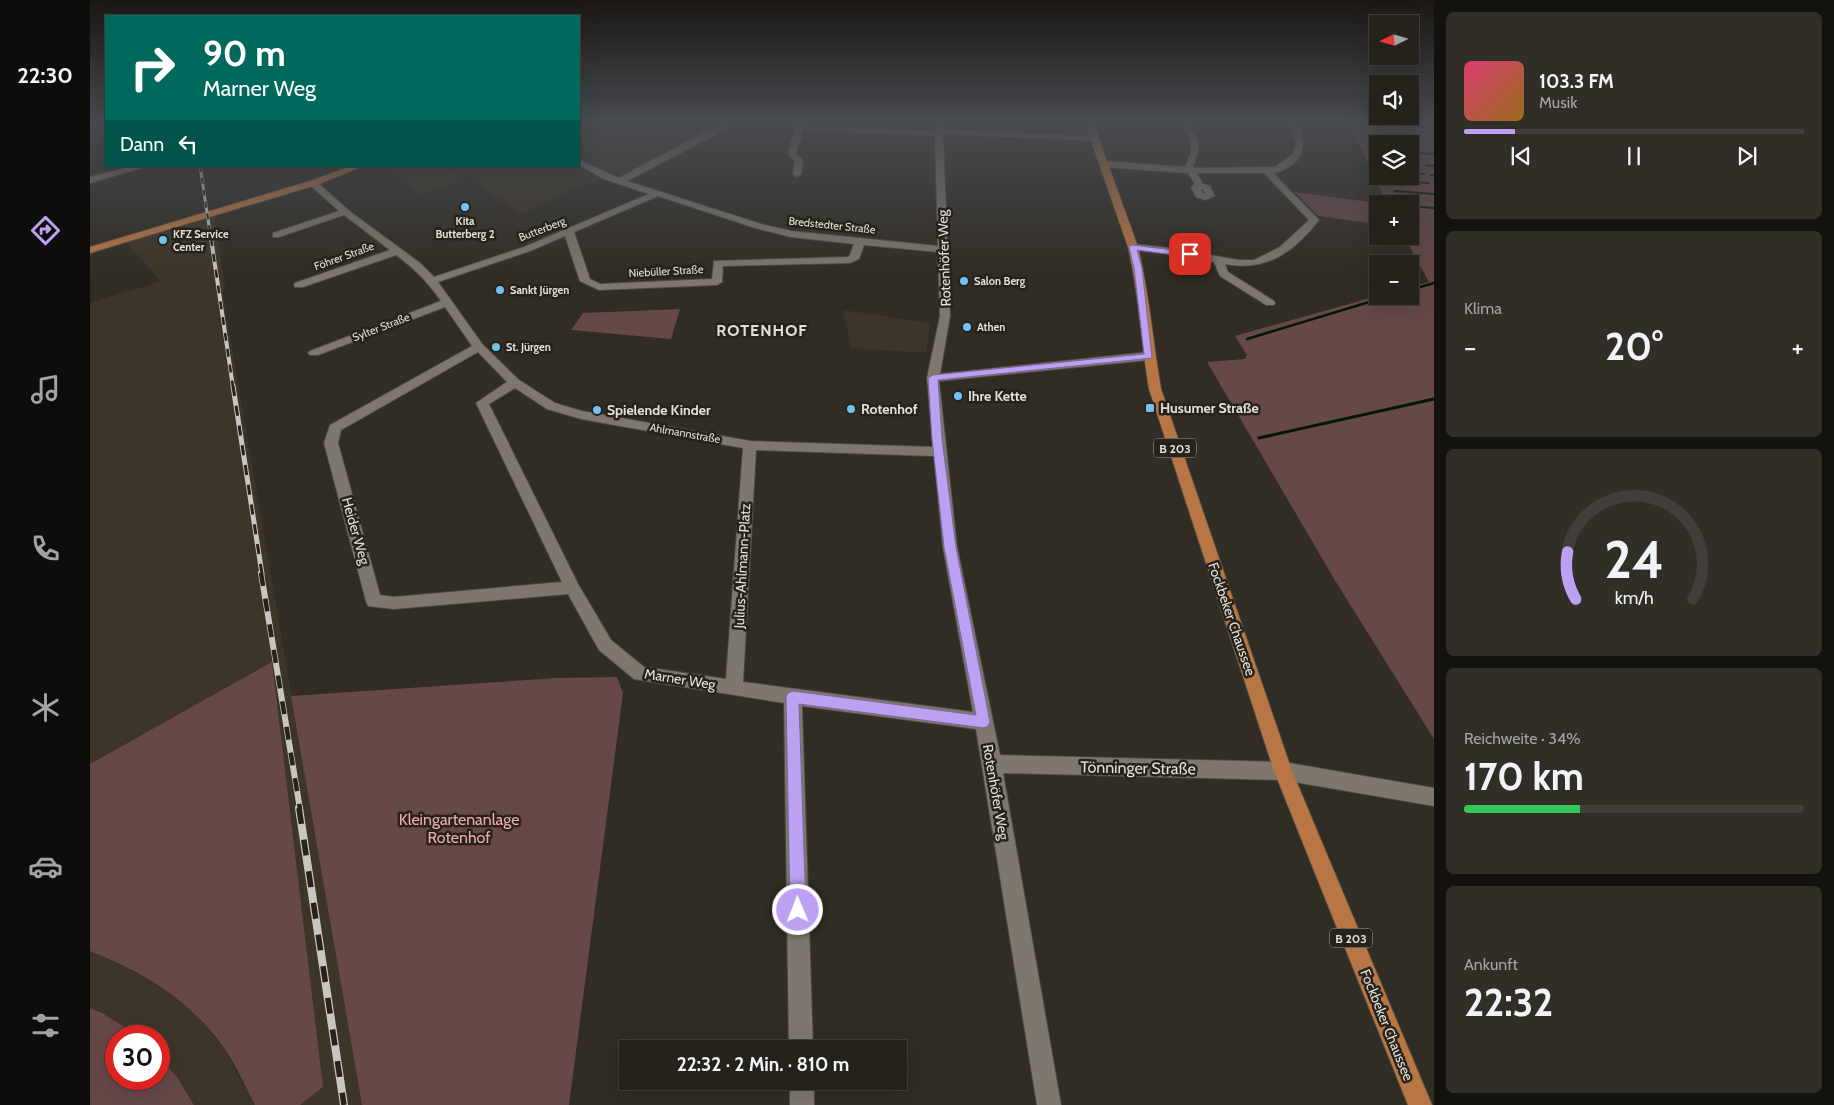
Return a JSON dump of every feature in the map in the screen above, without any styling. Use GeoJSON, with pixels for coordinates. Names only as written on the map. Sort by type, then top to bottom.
{"type":"FeatureCollection","features":[{"type":"Feature","properties":{"kind":"main road"},"geometry":{"type":"LineString","coordinates":[[90,250],[314,184],[346,172]]}},
{"type":"Feature","properties":{"kind":"main road","name":"Fockbeker Chaussee"},"geometry":{"type":"LineString","coordinates":[[1107,172],[1138,268],[1155,389],[1283,771],[1420,1105]]}},
{"type":"Feature","properties":{"kind":"street"},"geometry":{"type":"LineString","coordinates":[[90,180],[123,172]]}},
{"type":"Feature","properties":{"kind":"street","name":"Bredstedter Straße"},"geometry":{"type":"LineString","coordinates":[[596,172],[758,226],[782,232],[944,250]]}},
{"type":"Feature","properties":{"kind":"street"},"geometry":{"type":"LineString","coordinates":[[620,181],[638,172]]}},
{"type":"Feature","properties":{"kind":"street","name":"Rotenhöfer Weg"},"geometry":{"type":"LineString","coordinates":[[941,172],[945,316],[933,378],[950,547],[992,764],[1049,1105]]}},
{"type":"Feature","properties":{"kind":"street"},"geometry":{"type":"LineString","coordinates":[[1191,172],[1200,186]]}},
{"type":"Feature","properties":{"kind":"street"},"geometry":{"type":"LineString","coordinates":[[1132,247],[1172,251],[1246,264],[1270,260],[1314,220],[1268,172]]}},
{"type":"Feature","properties":{"kind":"street","name":"Ahlmannstraße"},"geometry":{"type":"LineString","coordinates":[[314,184],[345,212],[416,265],[432,281],[479,347],[515,383],[551,406],[581,415],[750,445],[939,452]]}},
{"type":"Feature","properties":{"kind":"street","name":"Butterberg"},"geometry":{"type":"LineString","coordinates":[[432,281],[569,232],[658,193]]}},
{"type":"Feature","properties":{"kind":"street"},"geometry":{"type":"LineString","coordinates":[[276,235],[345,212]]}},
{"type":"Feature","properties":{"kind":"street","name":"Niebüller Straße"},"geometry":{"type":"LineString","coordinates":[[569,232],[585,281],[599,287],[717,282],[718,263],[850,260],[855,257],[860,241]]}},
{"type":"Feature","properties":{"kind":"street","name":"Föhrer Straße"},"geometry":{"type":"LineString","coordinates":[[299,285],[397,251]]}},
{"type":"Feature","properties":{"kind":"street"},"geometry":{"type":"LineString","coordinates":[[1218,260],[1224,274],[1270,303]]}},
{"type":"Feature","properties":{"kind":"street","name":"Sylter Straße"},"geometry":{"type":"LineString","coordinates":[[314,353],[448,302]]}},
{"type":"Feature","properties":{"kind":"street","name":"Heider Weg"},"geometry":{"type":"LineString","coordinates":[[479,347],[336,428],[331,443],[374,601],[394,603],[572,587]]}},
{"type":"Feature","properties":{"kind":"street"},"geometry":{"type":"LineString","coordinates":[[933,378],[1149,356]]}},
{"type":"Feature","properties":{"kind":"street","name":"Marner Weg"},"geometry":{"type":"LineString","coordinates":[[515,383],[482,403],[572,587],[605,645],[640,674],[793,697],[984,722]]}},
{"type":"Feature","properties":{"kind":"street","name":"Julius-Ahlmann-Platz"},"geometry":{"type":"LineString","coordinates":[[734,688],[750,445]]}},
{"type":"Feature","properties":{"kind":"street"},"geometry":{"type":"LineString","coordinates":[[793,697],[801,1040]]}},
{"type":"Feature","properties":{"kind":"street","name":"Tönninger Straße"},"geometry":{"type":"LineString","coordinates":[[992,764],[1283,771],[1434,797]]}},
{"type":"Feature","properties":{"kind":"street"},"geometry":{"type":"LineString","coordinates":[[802,1090],[802,1105]]}},
{"type":"Feature","properties":{"kind":"shaded area"},"geometry":{"type":"Polygon","coordinates":[[[387,172],[455,172],[466,180],[419,195],[387,172]]]}},
{"type":"Feature","properties":{"kind":"shaded area"},"geometry":{"type":"Polygon","coordinates":[[[459,172],[632,172],[625,175],[609,174],[520,214],[459,172]]]}},
{"type":"Feature","properties":{"kind":"shaded area"},"geometry":{"type":"Polygon","coordinates":[[[214,216],[225,285],[223,296],[362,1105],[300,1105],[323,1087],[90,765],[90,303],[161,281],[124,240],[214,216]]]}},
{"type":"Feature","properties":{"kind":"shaded area"},"geometry":{"type":"Polygon","coordinates":[[[843,310],[930,323],[926,353],[851,348],[843,310]]]}},
{"type":"Feature","properties":{"kind":"shaded area"},"geometry":{"type":"Polygon","coordinates":[[[90,951],[120,963],[175,995],[204,1023],[225,1050],[255,1105],[194,1105],[170,1069],[170,1025],[121,1025],[90,1008],[90,951]]]}},
{"type":"Feature","properties":{"kind":"green space"},"geometry":{"type":"Polygon","coordinates":[[[1419,172],[1434,172],[1434,739],[1336,582],[1207,362],[1245,359],[1247,355],[1235,336],[1369,298],[1369,305],[1419,305],[1419,285],[1429,282],[1419,264],[1419,255],[1414,255],[1409,245],[1419,245],[1419,195],[1383,195],[1378,185],[1419,185],[1419,172]]]}},
{"type":"Feature","properties":{"kind":"green space"},"geometry":{"type":"Polygon","coordinates":[[[1295,192],[1369,202],[1369,223],[1318,216],[1295,192]]]}},
{"type":"Feature","properties":{"kind":"green space"},"geometry":{"type":"Polygon","coordinates":[[[680,309],[671,339],[571,330],[583,313],[680,309]]]}},
{"type":"Feature","properties":{"kind":"green space"},"geometry":{"type":"Polygon","coordinates":[[[272,662],[323,1087],[300,1105],[255,1105],[224,1048],[196,1015],[147,978],[90,951],[90,764],[272,662]]]}},
{"type":"Feature","properties":{"kind":"green space","name":"Kleingartenanlage Rotenhof"},"geometry":{"type":"Polygon","coordinates":[[[617,677],[623,693],[569,1105],[362,1105],[291,696],[557,678],[617,677]]]}},
{"type":"Feature","properties":{"kind":"green space"},"geometry":{"type":"Polygon","coordinates":[[[90,1008],[121,1025],[105,1025],[105,1090],[170,1090],[170,1069],[194,1105],[90,1105],[90,1008]]]}},
{"type":"Feature","properties":{"kind":"waterway"},"geometry":{"type":"LineString","coordinates":[[1419,173],[1424,174]]}},
{"type":"Feature","properties":{"kind":"waterway"},"geometry":{"type":"LineString","coordinates":[[1419,182],[1429,183]]}},
{"type":"Feature","properties":{"kind":"waterway"},"geometry":{"type":"LineString","coordinates":[[1394,191],[1434,194]]}},
{"type":"Feature","properties":{"kind":"waterway"},"geometry":{"type":"LineString","coordinates":[[1419,207],[1434,208]]}},
{"type":"Feature","properties":{"kind":"waterway"},"geometry":{"type":"LineString","coordinates":[[1419,287],[1434,283]]}},
{"type":"Feature","properties":{"kind":"waterway"},"geometry":{"type":"LineString","coordinates":[[1247,339],[1369,302]]}},
{"type":"Feature","properties":{"kind":"waterway"},"geometry":{"type":"LineString","coordinates":[[1259,438],[1434,399]]}},
{"type":"Feature","properties":{"kind":"railway"},"geometry":{"type":"LineString","coordinates":[[201,172],[211,239]]}},
{"type":"Feature","properties":{"kind":"railway"},"geometry":{"type":"LineString","coordinates":[[211,238],[233,387]]}},
{"type":"Feature","properties":{"kind":"railway"},"geometry":{"type":"LineString","coordinates":[[233,386],[262,574]]}},
{"type":"Feature","properties":{"kind":"railway"},"geometry":{"type":"LineString","coordinates":[[261,573],[300,809]]}},
{"type":"Feature","properties":{"kind":"railway"},"geometry":{"type":"LineString","coordinates":[[299,808],[344,1105]]}},
{"type":"Feature","properties":{"kind":"place","name":"Kita Butterberg 2"},"geometry":{"type":"Point","coordinates":[465,207]}},
{"type":"Feature","properties":{"kind":"place","name":"KFZ Service Center"},"geometry":{"type":"Point","coordinates":[163,240]}},
{"type":"Feature","properties":{"kind":"place","name":"Salon Berg"},"geometry":{"type":"Point","coordinates":[964,281]}},
{"type":"Feature","properties":{"kind":"place","name":"Sankt Jürgen"},"geometry":{"type":"Point","coordinates":[500,290]}},
{"type":"Feature","properties":{"kind":"place","name":"Athen"},"geometry":{"type":"Point","coordinates":[967,327]}},
{"type":"Feature","properties":{"kind":"place","name":"St. Jürgen"},"geometry":{"type":"Point","coordinates":[496,347]}},
{"type":"Feature","properties":{"kind":"place","name":"Ihre Kette"},"geometry":{"type":"Point","coordinates":[958,396]}},
{"type":"Feature","properties":{"kind":"place","name":"Husumer Straße"},"geometry":{"type":"Point","coordinates":[1150,408]}},
{"type":"Feature","properties":{"kind":"place","name":"Rotenhof"},"geometry":{"type":"Point","coordinates":[851,409]}},
{"type":"Feature","properties":{"kind":"place","name":"Spielende Kinder"},"geometry":{"type":"Point","coordinates":[597,410]}},
{"type":"Feature","properties":{"kind":"district","name":"ROTENHOF"},"geometry":{"type":"Point","coordinates":[762,330]}},
{"type":"Feature","properties":{"kind":"route"},"geometry":{"type":"LineString","coordinates":[[798,910],[793,697],[984,722],[950,547],[937,439],[933,378],[1149,356],[1138,268],[1132,247],[1190,254]]}}]}
